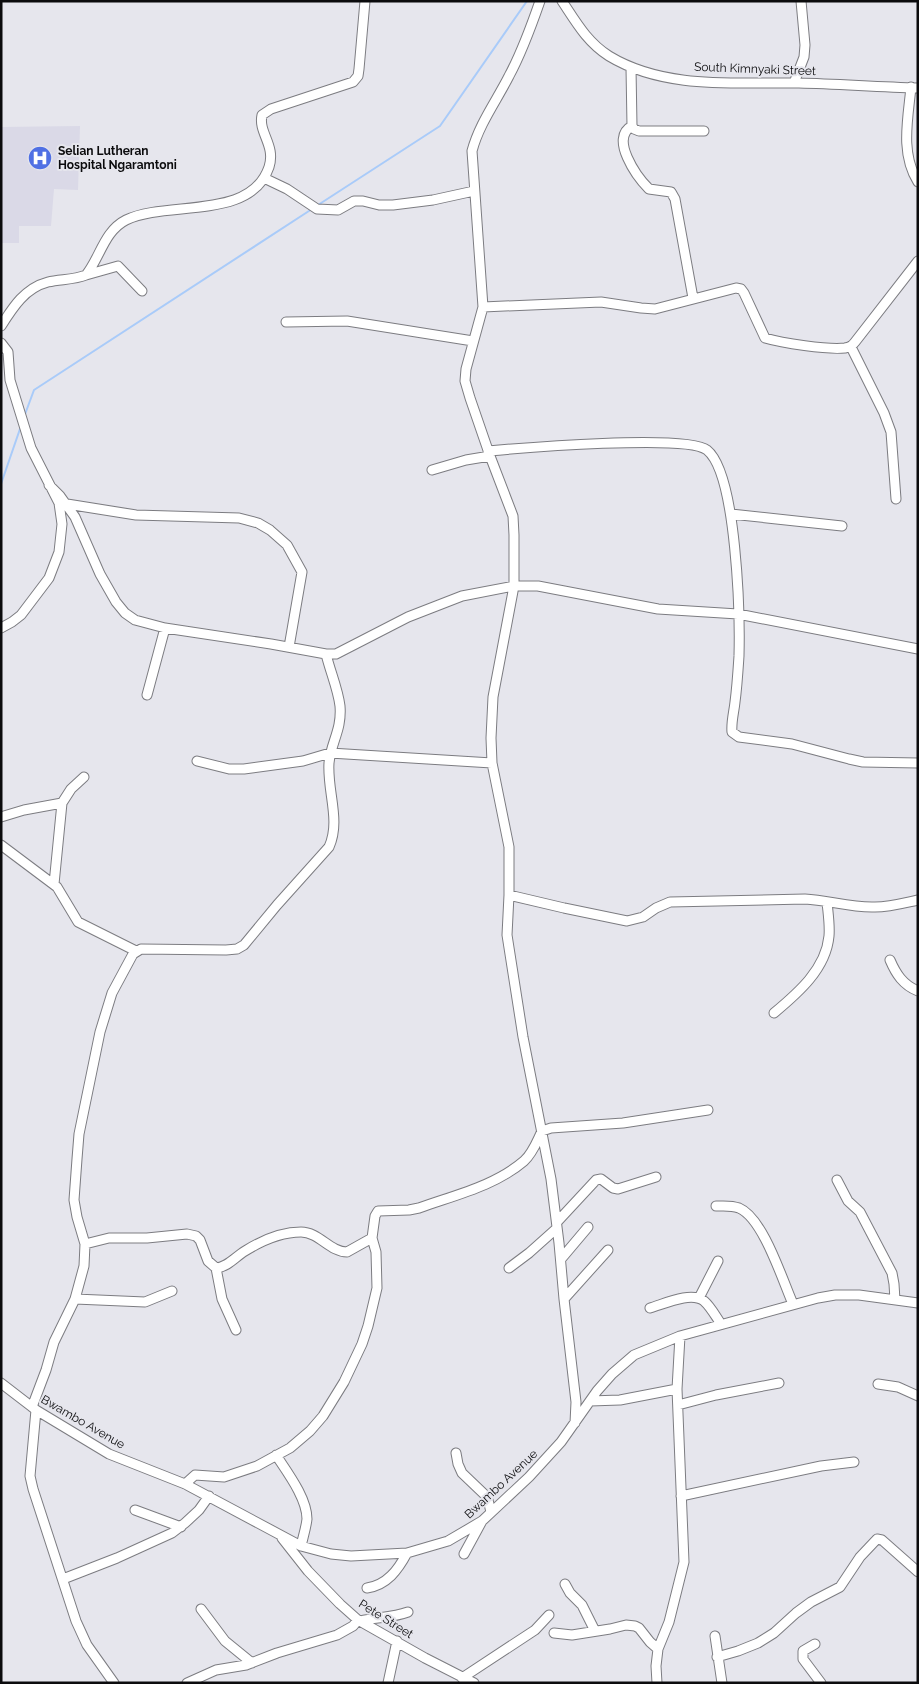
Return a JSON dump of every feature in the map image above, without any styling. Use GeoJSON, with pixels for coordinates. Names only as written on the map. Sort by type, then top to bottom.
{"type":"FeatureCollection","features":[{"type":"Feature","properties":{"kind":"street"},"geometry":{"type":"LineString","coordinates":[[86,275],[111,233],[118,225],[127,220],[142,215],[192,209],[234,200],[252,191],[264,178],[271,154],[262,126],[262,115],[271,109],[353,82],[358,76],[365,1]]}},
{"type":"Feature","properties":{"kind":"street"},"geometry":{"type":"LineString","coordinates":[[540,1],[520,55],[475,140],[472,151],[483,307],[466,369],[465,381],[489,454],[513,516],[514,586],[493,697],[492,762],[509,847],[510,895],[507,935],[523,1037],[542,1131],[557,1225],[576,1402],[575,1423]]}},
{"type":"Feature","properties":{"kind":"street","name":"South Kimnyaki Street"},"geometry":{"type":"LineString","coordinates":[[562,1],[576,24],[594,44],[608,55],[631,68],[657,75],[705,82],[794,83],[915,88]]}},
{"type":"Feature","properties":{"kind":"street"},"geometry":{"type":"LineString","coordinates":[[794,83],[804,57],[805,45],[801,1]]}},
{"type":"Feature","properties":{"kind":"street"},"geometry":{"type":"LineString","coordinates":[[631,68],[632,126],[634,129],[639,131],[704,131]]}},
{"type":"Feature","properties":{"kind":"street"},"geometry":{"type":"LineString","coordinates":[[915,88],[906,145],[909,163],[918,182]]}},
{"type":"Feature","properties":{"kind":"street"},"geometry":{"type":"LineString","coordinates":[[632,126],[625,132],[623,144],[635,171],[649,189],[671,192],[674,196],[693,298]]}},
{"type":"Feature","properties":{"kind":"street"},"geometry":{"type":"LineString","coordinates":[[264,178],[287,189],[317,209],[322,210],[338,210],[354,201],[386,206],[432,200],[474,191]]}},
{"type":"Feature","properties":{"kind":"street"},"geometry":{"type":"LineString","coordinates":[[483,307],[601,302],[654,309],[729,288],[741,289],[765,338],[838,348],[851,347],[918,261]]}},
{"type":"Feature","properties":{"kind":"street"},"geometry":{"type":"LineString","coordinates":[[1,326],[20,299],[30,290],[49,282],[86,275],[118,266],[142,291]]}},
{"type":"Feature","properties":{"kind":"street"},"geometry":{"type":"LineString","coordinates":[[286,322],[347,321],[473,341]]}},
{"type":"Feature","properties":{"kind":"street"},"geometry":{"type":"LineString","coordinates":[[1,343],[8,352],[10,380],[30,448],[59,503],[62,524],[62,538],[56,564],[37,595],[21,615],[1,628]]}},
{"type":"Feature","properties":{"kind":"street"},"geometry":{"type":"LineString","coordinates":[[851,347],[884,413],[891,432],[896,500]]}},
{"type":"Feature","properties":{"kind":"street"},"geometry":{"type":"LineString","coordinates":[[432,470],[489,454],[589,444],[666,442],[696,445],[706,450],[712,456],[720,473],[731,514],[735,554],[739,656],[732,721],[734,734],[739,737],[792,744],[863,762],[918,763]]}},
{"type":"Feature","properties":{"kind":"street"},"geometry":{"type":"LineString","coordinates":[[49,485],[67,504],[86,539],[100,574],[116,602],[125,613],[135,620],[165,628],[326,654],[341,652],[408,617],[462,596],[514,586],[538,586],[658,609],[738,614],[918,649]]}},
{"type":"Feature","properties":{"kind":"street"},"geometry":{"type":"LineString","coordinates":[[67,504],[136,515],[239,518],[270,530],[287,545],[302,572],[289,647]]}},
{"type":"Feature","properties":{"kind":"street"},"geometry":{"type":"LineString","coordinates":[[731,514],[842,526]]}},
{"type":"Feature","properties":{"kind":"street"},"geometry":{"type":"LineString","coordinates":[[147,695],[165,628]]}},
{"type":"Feature","properties":{"kind":"street"},"geometry":{"type":"LineString","coordinates":[[114,1683],[82,1636],[30,1476],[34,1408],[54,1342],[75,1299],[84,1266],[85,1244],[74,1200],[79,1134],[100,1032],[112,993],[136,951],[152,948],[226,950],[244,946],[277,905],[329,847],[334,826],[329,766],[330,753],[339,730],[340,706],[326,654]]}},
{"type":"Feature","properties":{"kind":"street"},"geometry":{"type":"LineString","coordinates":[[198,761],[229,769],[244,769],[304,761],[330,753],[492,762]]}},
{"type":"Feature","properties":{"kind":"street"},"geometry":{"type":"LineString","coordinates":[[54,884],[62,803],[71,789],[84,777]]}},
{"type":"Feature","properties":{"kind":"street"},"geometry":{"type":"LineString","coordinates":[[1,817],[24,810],[62,803]]}},
{"type":"Feature","properties":{"kind":"street"},"geometry":{"type":"LineString","coordinates":[[1,845],[54,884],[78,922],[136,951]]}},
{"type":"Feature","properties":{"kind":"street"},"geometry":{"type":"LineString","coordinates":[[510,895],[627,921],[643,917],[656,908],[670,902],[804,899],[876,907],[918,900]]}},
{"type":"Feature","properties":{"kind":"street"},"geometry":{"type":"LineString","coordinates":[[774,1013],[812,977],[821,962],[827,948],[829,935],[827,902]]}},
{"type":"Feature","properties":{"kind":"street"},"geometry":{"type":"LineString","coordinates":[[890,960],[899,978],[907,986],[918,991]]}},
{"type":"Feature","properties":{"kind":"street"},"geometry":{"type":"LineString","coordinates":[[185,1484],[195,1475],[224,1477],[257,1466],[290,1448],[323,1416],[339,1392],[362,1344],[368,1326],[377,1288],[376,1252],[372,1238],[375,1216],[378,1211],[419,1208],[478,1188],[525,1160],[542,1131],[551,1128],[623,1123],[708,1110]]}},
{"type":"Feature","properties":{"kind":"street"},"geometry":{"type":"LineString","coordinates":[[509,1268],[529,1253],[557,1225],[596,1180],[601,1178],[613,1188],[618,1189],[656,1178]]}},
{"type":"Feature","properties":{"kind":"street"},"geometry":{"type":"LineString","coordinates":[[836,1180],[848,1201],[860,1212],[892,1274],[895,1300]]}},
{"type":"Feature","properties":{"kind":"street"},"geometry":{"type":"LineString","coordinates":[[716,1206],[740,1208],[755,1221],[764,1236],[793,1304]]}},
{"type":"Feature","properties":{"kind":"street"},"geometry":{"type":"LineString","coordinates":[[561,1259],[588,1227]]}},
{"type":"Feature","properties":{"kind":"street"},"geometry":{"type":"LineString","coordinates":[[216,1268],[222,1268],[244,1251],[262,1242],[283,1235],[302,1232],[310,1234],[336,1250],[347,1252],[372,1238]]}},
{"type":"Feature","properties":{"kind":"street"},"geometry":{"type":"LineString","coordinates":[[85,1244],[109,1238],[147,1238],[187,1234],[196,1236],[200,1240],[208,1261],[216,1268],[222,1299],[236,1330]]}},
{"type":"Feature","properties":{"kind":"street"},"geometry":{"type":"LineString","coordinates":[[564,1299],[608,1250]]}},
{"type":"Feature","properties":{"kind":"street"},"geometry":{"type":"LineString","coordinates":[[698,1298],[718,1261]]}},
{"type":"Feature","properties":{"kind":"street"},"geometry":{"type":"LineString","coordinates":[[75,1299],[145,1302],[172,1291]]}},
{"type":"Feature","properties":{"kind":"street","name":"Bwambo Avenue"},"geometry":{"type":"LineString","coordinates":[[1,1383],[34,1408],[109,1454],[185,1484],[301,1546],[315,1551],[342,1556],[407,1552],[448,1540],[482,1521],[562,1442],[590,1401],[612,1374],[626,1360],[644,1350],[680,1336],[720,1324],[834,1295],[859,1295],[918,1303]]}},
{"type":"Feature","properties":{"kind":"street"},"geometry":{"type":"LineString","coordinates":[[650,1308],[677,1300],[698,1298],[708,1305],[720,1324]]}},
{"type":"Feature","properties":{"kind":"street"},"geometry":{"type":"LineString","coordinates":[[657,1683],[658,1649],[669,1622],[684,1562],[678,1459],[677,1389],[680,1336]]}},
{"type":"Feature","properties":{"kind":"street"},"geometry":{"type":"LineString","coordinates":[[678,1405],[716,1395],[780,1383]]}},
{"type":"Feature","properties":{"kind":"street"},"geometry":{"type":"LineString","coordinates":[[878,1384],[898,1388],[918,1396]]}},
{"type":"Feature","properties":{"kind":"street"},"geometry":{"type":"LineString","coordinates":[[590,1401],[620,1400],[677,1389]]}},
{"type":"Feature","properties":{"kind":"street"},"geometry":{"type":"LineString","coordinates":[[456,1454],[462,1473],[484,1494],[488,1500],[491,1512]]}},
{"type":"Feature","properties":{"kind":"street"},"geometry":{"type":"LineString","coordinates":[[276,1456],[300,1494],[304,1507],[306,1522],[301,1546]]}},
{"type":"Feature","properties":{"kind":"street"},"geometry":{"type":"LineString","coordinates":[[681,1496],[821,1466],[854,1462]]}},
{"type":"Feature","properties":{"kind":"street"},"geometry":{"type":"LineString","coordinates":[[63,1579],[117,1558],[181,1527],[199,1510],[210,1496]]}},
{"type":"Feature","properties":{"kind":"street"},"geometry":{"type":"LineString","coordinates":[[134,1510],[181,1527]]}},
{"type":"Feature","properties":{"kind":"street"},"geometry":{"type":"LineString","coordinates":[[464,1554],[482,1521]]}},
{"type":"Feature","properties":{"kind":"street","name":"Pete Street"},"geometry":{"type":"LineString","coordinates":[[280,1536],[308,1571],[340,1604],[359,1620],[474,1683]]}},
{"type":"Feature","properties":{"kind":"street"},"geometry":{"type":"LineString","coordinates":[[717,1657],[758,1644],[806,1605],[840,1587],[860,1557],[877,1539],[882,1540],[918,1572]]}},
{"type":"Feature","properties":{"kind":"street"},"geometry":{"type":"LineString","coordinates":[[367,1588],[379,1585],[391,1576],[400,1567],[407,1552]]}},
{"type":"Feature","properties":{"kind":"street"},"geometry":{"type":"LineString","coordinates":[[564,1584],[582,1605],[595,1631]]}},
{"type":"Feature","properties":{"kind":"street"},"geometry":{"type":"LineString","coordinates":[[201,1609],[225,1641],[252,1663]]}},
{"type":"Feature","properties":{"kind":"street"},"geometry":{"type":"LineString","coordinates":[[187,1683],[216,1670],[252,1663],[277,1653],[337,1635],[353,1626],[359,1620],[393,1617],[408,1612]]}},
{"type":"Feature","properties":{"kind":"street"},"geometry":{"type":"LineString","coordinates":[[462,1678],[535,1630],[549,1615]]}},
{"type":"Feature","properties":{"kind":"street"},"geometry":{"type":"LineString","coordinates":[[554,1633],[572,1635],[626,1625],[635,1626],[658,1649]]}},
{"type":"Feature","properties":{"kind":"street"},"geometry":{"type":"LineString","coordinates":[[715,1636],[722,1683]]}},
{"type":"Feature","properties":{"kind":"street"},"geometry":{"type":"LineString","coordinates":[[388,1683],[397,1641]]}},
{"type":"Feature","properties":{"kind":"street"},"geometry":{"type":"LineString","coordinates":[[814,1644],[803,1651],[803,1659],[821,1683]]}},
{"type":"Feature","properties":{"kind":"shaded area","name":"Selian Lutheran Hospital Ngaramtoni"},"geometry":{"type":"Polygon","coordinates":[[[80,126],[78,190],[54,189],[51,226],[19,226],[19,243],[1,243],[1,127],[80,126]]]}},
{"type":"Feature","properties":{"kind":"waterway"},"geometry":{"type":"LineString","coordinates":[[318,205],[440,126],[527,1]]}},
{"type":"Feature","properties":{"kind":"waterway"},"geometry":{"type":"LineString","coordinates":[[24,417],[34,390],[312,209]]}},
{"type":"Feature","properties":{"kind":"waterway"},"geometry":{"type":"LineString","coordinates":[[1,484],[21,426]]}},
{"type":"Feature","properties":{"kind":"place","name":"Selian Lutheran Hospital Ngaramtoni"},"geometry":{"type":"Point","coordinates":[40,158]}}]}
